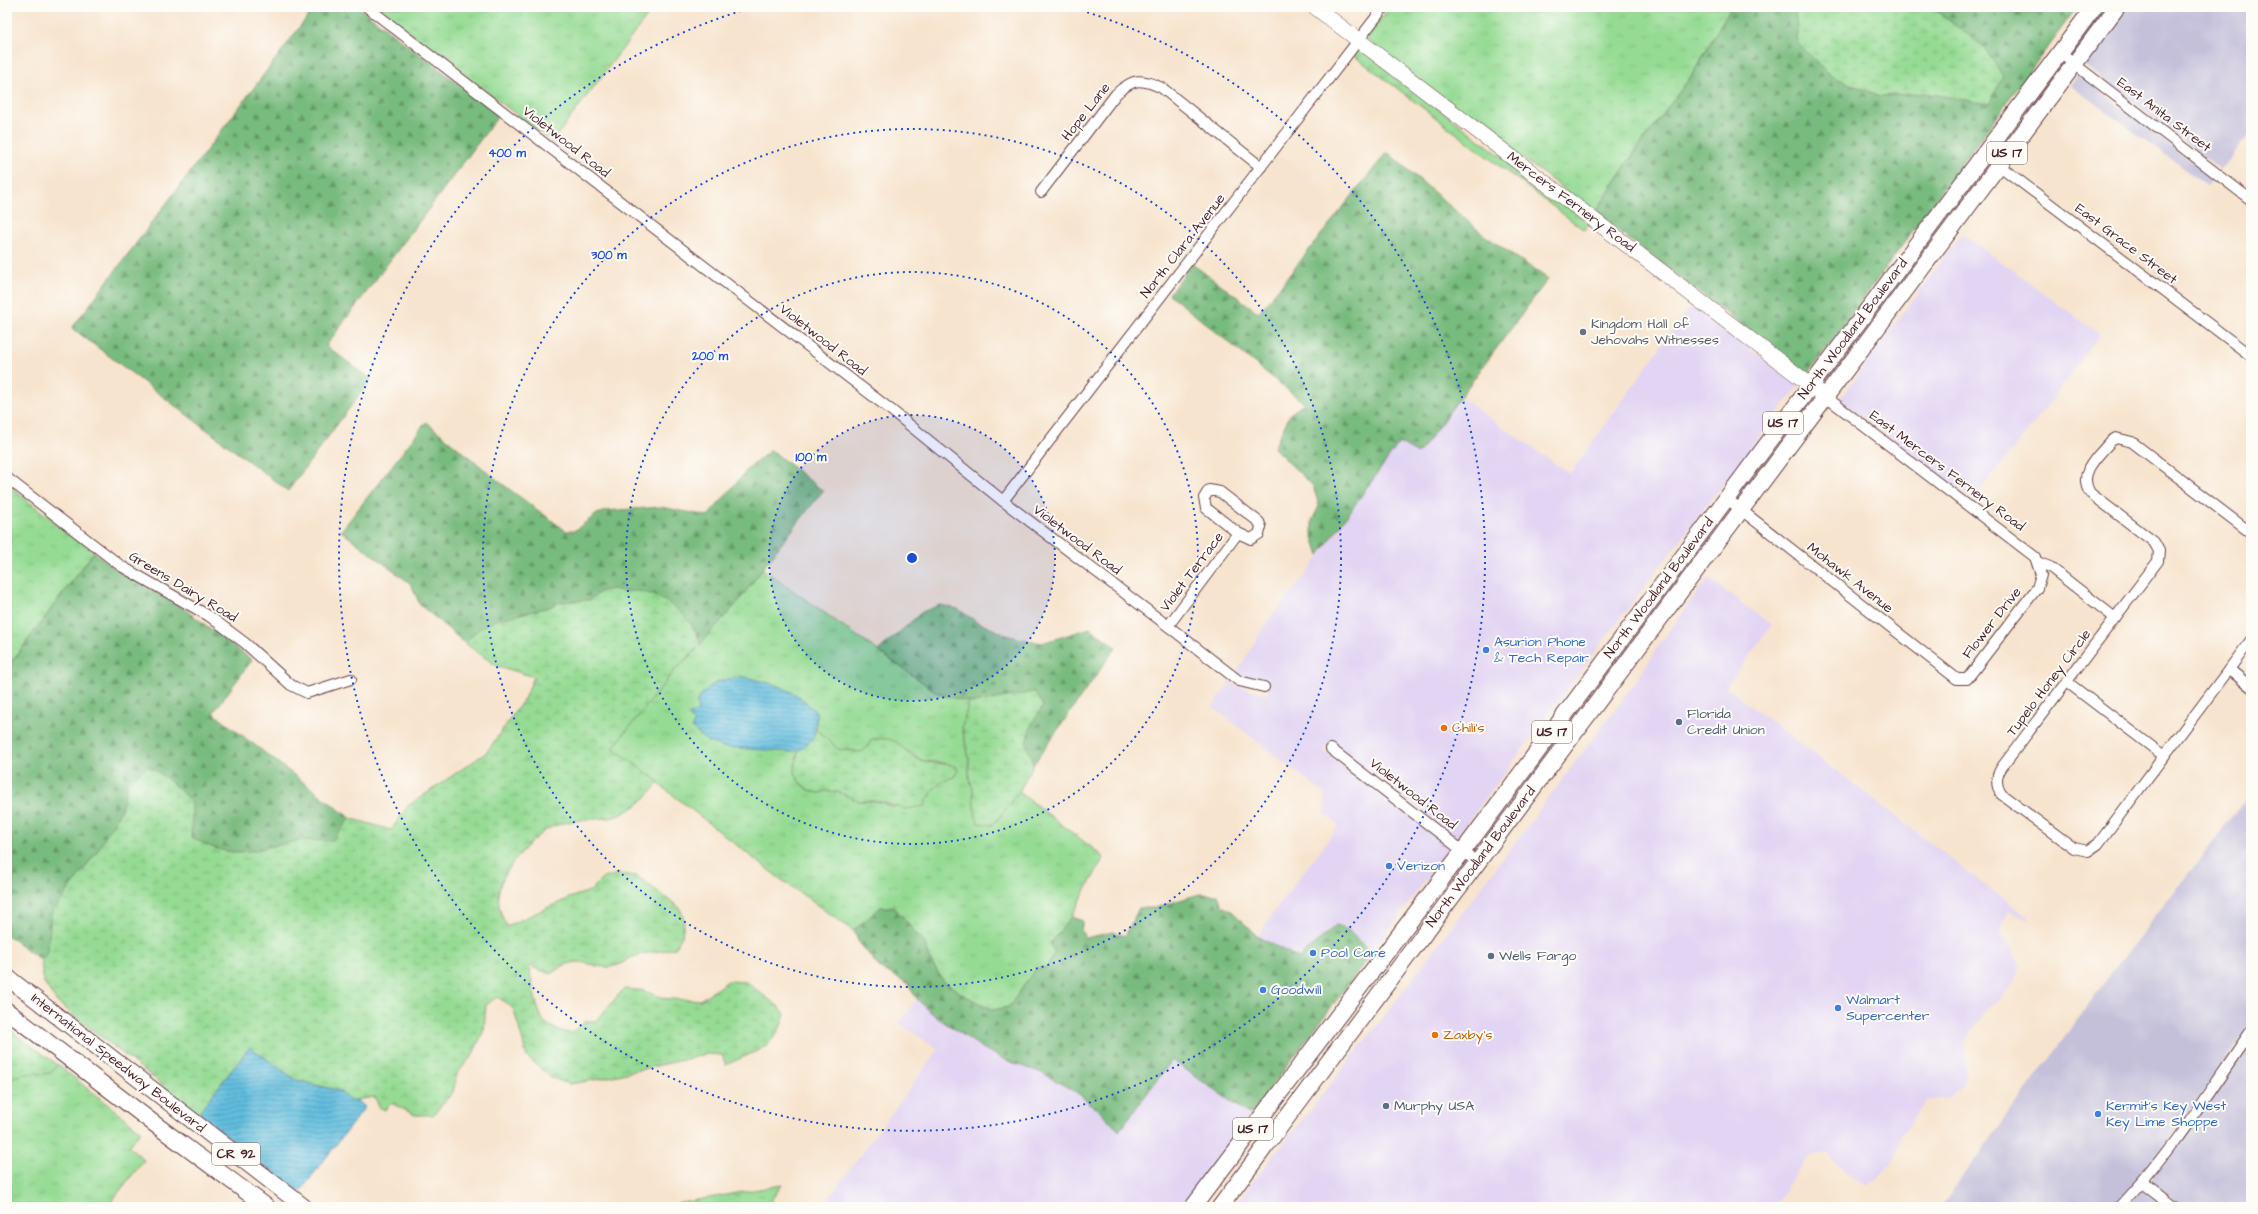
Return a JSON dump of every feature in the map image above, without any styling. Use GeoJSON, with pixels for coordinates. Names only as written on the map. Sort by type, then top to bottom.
{"type":"FeatureCollection","features":[{"type":"Feature","properties":{"kind":"main road","name":"North Woodland Boulevard"},"geometry":{"type":"LineString","coordinates":[[1194,1207],[1463,851],[2094,7]]}},
{"type":"Feature","properties":{"kind":"main road","name":"North Woodland Boulevard"},"geometry":{"type":"LineString","coordinates":[[1220,1207],[1284,1119],[2117,7]]}},
{"type":"Feature","properties":{"kind":"main road","name":"International Speedway Boulevard"},"geometry":{"type":"LineString","coordinates":[[7,977],[304,1207]]}},
{"type":"Feature","properties":{"kind":"main road","name":"International Speedway Boulevard"},"geometry":{"type":"LineString","coordinates":[[7,1011],[156,1125],[267,1207]]}},
{"type":"Feature","properties":{"kind":"main road"},"geometry":{"type":"LineString","coordinates":[[1303,1094],[1302,1076],[1312,1051]]}},
{"type":"Feature","properties":{"kind":"main road"},"geometry":{"type":"LineString","coordinates":[[1284,1119],[1290,1100],[1290,1092],[1286,1086]]}},
{"type":"Feature","properties":{"kind":"street","name":"Violetwood Road"},"geometry":{"type":"LineString","coordinates":[[367,7],[891,410],[1003,501],[1240,681],[1264,687]]}},
{"type":"Feature","properties":{"kind":"street","name":"Mercers Fernery Road"},"geometry":{"type":"LineString","coordinates":[[1315,7],[1826,397]]}},
{"type":"Feature","properties":{"kind":"street","name":"North Clara Avenue"},"geometry":{"type":"LineString","coordinates":[[1003,501],[1384,7]]}},
{"type":"Feature","properties":{"kind":"street","name":"East Anita Street"},"geometry":{"type":"LineString","coordinates":[[2060,53],[2251,200]]}},
{"type":"Feature","properties":{"kind":"street","name":"Hope Lane"},"geometry":{"type":"LineString","coordinates":[[1041,192],[1116,94],[1126,85],[1136,81],[1149,82],[1162,88],[1261,167]]}},
{"type":"Feature","properties":{"kind":"street","name":"East Grace Street"},"geometry":{"type":"LineString","coordinates":[[1984,154],[2251,356]]}},
{"type":"Feature","properties":{"kind":"street"},"geometry":{"type":"LineString","coordinates":[[1898,268],[1913,280]]}},
{"type":"Feature","properties":{"kind":"street","name":"East Mercers Fernery Road"},"geometry":{"type":"LineString","coordinates":[[1826,397],[2024,546],[2035,557],[2042,575]]}},
{"type":"Feature","properties":{"kind":"street","name":"Tupelo Honey Circle"},"geometry":{"type":"LineString","coordinates":[[2251,533],[2132,442],[2116,438],[2110,441],[2087,471],[2085,485],[2090,493],[2154,542],[2159,551],[2158,561],[2000,770],[1996,786],[2001,794],[2074,848],[2088,851],[2098,844],[2251,640]]}},
{"type":"Feature","properties":{"kind":"street","name":"Greens Dairy Road"},"geometry":{"type":"LineString","coordinates":[[7,478],[121,566],[209,616],[245,643],[291,685],[307,693],[351,679]]}},
{"type":"Feature","properties":{"kind":"street","name":"Violet Terrace"},"geometry":{"type":"LineString","coordinates":[[1210,490],[1220,492],[1259,522],[1261,526],[1260,534],[1251,539],[1238,534],[1206,508],[1204,498],[1210,490]]}},
{"type":"Feature","properties":{"kind":"street","name":"Mohawk Avenue"},"geometry":{"type":"LineString","coordinates":[[1726,498],[1957,679]]}},
{"type":"Feature","properties":{"kind":"street","name":"Violet Terrace"},"geometry":{"type":"LineString","coordinates":[[1168,626],[1238,534]]}},
{"type":"Feature","properties":{"kind":"street"},"geometry":{"type":"LineString","coordinates":[[2037,562],[2050,567],[2116,618]]}},
{"type":"Feature","properties":{"kind":"street","name":"Flower Drive"},"geometry":{"type":"LineString","coordinates":[[1957,679],[1967,679],[2037,588],[2042,575]]}},
{"type":"Feature","properties":{"kind":"street"},"geometry":{"type":"LineString","coordinates":[[1641,613],[1656,623]]}},
{"type":"Feature","properties":{"kind":"street"},"geometry":{"type":"LineString","coordinates":[[2229,669],[2251,686]]}},
{"type":"Feature","properties":{"kind":"street"},"geometry":{"type":"LineString","coordinates":[[2067,682],[2164,756]]}},
{"type":"Feature","properties":{"kind":"street","name":"Violetwood Road"},"geometry":{"type":"LineString","coordinates":[[1331,749],[1477,862]]}},
{"type":"Feature","properties":{"kind":"street"},"geometry":{"type":"LineString","coordinates":[[2120,1207],[2142,1183],[2188,1124],[2251,1031]]}},
{"type":"Feature","properties":{"kind":"street"},"geometry":{"type":"LineString","coordinates":[[2142,1183],[2173,1207]]}},
{"type":"Feature","properties":{"kind":"shaded area"},"geometry":{"type":"Polygon","coordinates":[[[2127,7],[2251,7],[2251,132],[2221,170],[2084,65],[2127,7]]]}},
{"type":"Feature","properties":{"kind":"shaded area"},"geometry":{"type":"Polygon","coordinates":[[[2078,74],[2214,178],[2207,186],[2070,85],[2078,74]]]}},
{"type":"Feature","properties":{"kind":"shaded area"},"geometry":{"type":"Polygon","coordinates":[[[1962,233],[2099,334],[2056,395],[1972,500],[1839,400],[1962,233]]]}},
{"type":"Feature","properties":{"kind":"shaded area"},"geometry":{"type":"Polygon","coordinates":[[[1690,306],[1800,384],[1621,617],[1456,838],[1330,742],[1324,751],[1450,847],[1372,953],[1348,930],[1324,934],[1299,958],[1258,937],[1281,901],[1339,826],[1324,814],[1325,794],[1213,707],[1230,681],[1238,686],[1267,694],[1270,683],[1242,676],[1237,672],[1268,620],[1306,575],[1399,443],[1418,453],[1460,397],[1570,474],[1690,306]]]}},
{"type":"Feature","properties":{"kind":"shaded area"},"geometry":{"type":"Polygon","coordinates":[[[1708,578],[1772,625],[1726,687],[2029,918],[2028,920],[2008,910],[2002,922],[2001,931],[2020,965],[2015,980],[2001,999],[1988,1007],[1965,1041],[1967,1071],[1964,1083],[1948,1098],[1926,1101],[1900,1137],[1898,1150],[1891,1163],[1877,1179],[1867,1185],[1853,1178],[1828,1154],[1808,1157],[1773,1207],[1233,1207],[1383,1018],[1635,683],[1663,639],[1708,578]]]}},
{"type":"Feature","properties":{"kind":"shaded area"},"geometry":{"type":"Polygon","coordinates":[[[2251,792],[2251,1023],[2184,1121],[2139,1180],[2113,1207],[1941,1207],[2107,979],[2251,792]]]}},
{"type":"Feature","properties":{"kind":"shaded area"},"geometry":{"type":"Polygon","coordinates":[[[917,999],[935,1016],[1076,1092],[1101,1112],[1119,1131],[1172,1060],[1250,1115],[1181,1207],[822,1207],[938,1050],[900,1023],[917,999]]]}},
{"type":"Feature","properties":{"kind":"shaded area"},"geometry":{"type":"Polygon","coordinates":[[[2251,1040],[2251,1207],[2182,1207],[2149,1182],[2192,1126],[2251,1040]]]}},
{"type":"Feature","properties":{"kind":"shaded area"},"geometry":{"type":"Polygon","coordinates":[[[2142,1190],[2164,1207],[2126,1207],[2142,1190]]]}},
{"type":"Feature","properties":{"kind":"green space"},"geometry":{"type":"Polygon","coordinates":[[[315,7],[358,7],[499,115],[326,346],[371,379],[288,491],[72,328],[315,7]]]}},
{"type":"Feature","properties":{"kind":"green space"},"geometry":{"type":"Polygon","coordinates":[[[376,7],[654,7],[552,142],[376,7]]]}},
{"type":"Feature","properties":{"kind":"green space"},"geometry":{"type":"Polygon","coordinates":[[[1390,7],[1731,7],[1692,75],[1632,156],[1595,213],[1366,39],[1390,7]]]}},
{"type":"Feature","properties":{"kind":"green space"},"geometry":{"type":"Polygon","coordinates":[[[1731,7],[1795,7],[1799,43],[1831,76],[1880,96],[1926,93],[1989,104],[1954,24],[1931,7],[2077,7],[1807,375],[1595,213],[1632,156],[1692,75],[1731,7]]]}},
{"type":"Feature","properties":{"kind":"green space"},"geometry":{"type":"Polygon","coordinates":[[[1795,7],[1931,7],[1983,46],[2003,76],[1989,104],[1926,93],[1880,96],[1831,76],[1798,43],[1795,7]]]}},
{"type":"Feature","properties":{"kind":"green space"},"geometry":{"type":"Polygon","coordinates":[[[1359,48],[1589,223],[1584,230],[1353,55],[1359,48]]]}},
{"type":"Feature","properties":{"kind":"green space"},"geometry":{"type":"Polygon","coordinates":[[[1387,152],[1484,235],[1548,279],[1418,454],[1399,443],[1319,555],[1312,534],[1312,521],[1319,506],[1313,486],[1274,448],[1290,414],[1304,403],[1169,294],[1192,264],[1259,313],[1387,152]]]}},
{"type":"Feature","properties":{"kind":"green space"},"geometry":{"type":"Polygon","coordinates":[[[426,422],[501,483],[566,531],[574,531],[597,514],[605,511],[661,507],[708,516],[749,468],[771,450],[823,491],[738,602],[700,645],[698,635],[642,592],[625,593],[613,589],[601,591],[590,600],[560,602],[550,607],[520,614],[479,629],[465,643],[420,605],[411,584],[341,531],[426,422]]]}},
{"type":"Feature","properties":{"kind":"green space"},"geometry":{"type":"Polygon","coordinates":[[[7,485],[94,552],[7,668],[7,485]]]}},
{"type":"Feature","properties":{"kind":"green space"},"geometry":{"type":"Polygon","coordinates":[[[94,552],[118,571],[183,608],[252,660],[213,713],[350,818],[332,841],[301,841],[252,851],[230,852],[218,849],[191,837],[191,824],[128,782],[121,810],[98,850],[51,914],[48,951],[41,960],[7,935],[7,668],[94,552]]]}},
{"type":"Feature","properties":{"kind":"green space"},"geometry":{"type":"Polygon","coordinates":[[[761,568],[939,694],[969,702],[962,728],[969,758],[969,778],[973,789],[974,808],[993,825],[1019,792],[1104,857],[1071,917],[1050,944],[1055,953],[1047,967],[1035,970],[1009,1007],[994,1010],[967,997],[944,982],[931,962],[925,944],[894,907],[854,929],[855,932],[775,875],[613,748],[675,670],[696,650],[709,632],[737,603],[761,568]],[[743,677],[735,678],[712,685],[697,701],[698,711],[692,728],[705,740],[790,752],[798,750],[795,771],[799,782],[809,790],[819,793],[826,791],[838,792],[859,801],[877,801],[893,807],[931,790],[944,780],[954,777],[945,763],[923,761],[906,750],[868,746],[862,752],[838,749],[816,729],[817,714],[810,705],[784,688],[743,677]]]}},
{"type":"Feature","properties":{"kind":"green space"},"geometry":{"type":"Polygon","coordinates":[[[613,589],[643,592],[662,599],[679,611],[687,619],[693,627],[700,645],[675,670],[613,748],[659,782],[643,799],[622,814],[615,817],[569,822],[553,826],[526,847],[507,871],[500,886],[498,896],[502,917],[507,926],[569,898],[590,891],[603,878],[618,874],[637,876],[680,908],[684,921],[682,936],[675,948],[640,955],[618,965],[608,967],[600,967],[579,962],[571,963],[551,974],[529,966],[536,1002],[543,1020],[556,1029],[571,1033],[586,1021],[595,1021],[624,989],[640,990],[668,999],[700,1000],[728,981],[746,982],[779,1007],[785,1014],[781,1026],[770,1042],[755,1052],[726,1065],[722,1055],[708,1054],[600,1079],[569,1084],[552,1078],[527,1057],[514,1010],[507,1003],[497,997],[486,1005],[484,1030],[473,1054],[457,1074],[453,1092],[433,1115],[415,1115],[391,1103],[385,1110],[379,1107],[375,1097],[350,1101],[340,1091],[296,1080],[250,1047],[198,1113],[57,1002],[43,981],[41,960],[48,951],[51,914],[98,850],[121,810],[128,782],[148,766],[172,783],[192,804],[191,837],[218,849],[230,852],[241,852],[297,841],[332,841],[350,818],[391,830],[408,806],[487,752],[524,699],[534,677],[495,665],[465,643],[479,629],[497,620],[550,607],[560,602],[590,600],[601,591],[613,589]]]}},
{"type":"Feature","properties":{"kind":"green space"},"geometry":{"type":"Polygon","coordinates":[[[940,605],[958,609],[977,622],[1009,636],[1042,643],[1090,628],[1116,647],[1033,765],[1026,741],[1032,723],[1043,706],[1035,692],[974,703],[939,694],[878,651],[922,612],[940,605]]]}},
{"type":"Feature","properties":{"kind":"green space"},"geometry":{"type":"Polygon","coordinates":[[[1035,692],[1043,706],[1032,723],[1026,741],[1033,765],[1019,792],[993,825],[978,823],[974,808],[973,789],[969,778],[969,758],[962,727],[969,702],[974,703],[1035,692]]]}},
{"type":"Feature","properties":{"kind":"green space"},"geometry":{"type":"Polygon","coordinates":[[[816,729],[838,749],[862,752],[872,739],[891,740],[902,746],[916,758],[928,762],[956,766],[958,770],[954,777],[943,781],[936,787],[925,806],[906,809],[877,801],[859,801],[838,792],[826,791],[819,793],[809,790],[799,782],[795,771],[798,750],[802,749],[816,729]]]}},
{"type":"Feature","properties":{"kind":"green space"},"geometry":{"type":"Polygon","coordinates":[[[1199,894],[1218,895],[1222,906],[1233,912],[1258,937],[1299,958],[1336,925],[1348,930],[1372,953],[1250,1115],[1172,1060],[1119,1131],[1101,1112],[1076,1092],[1042,1073],[1006,1060],[984,1049],[935,1016],[917,999],[907,983],[879,967],[858,941],[854,930],[881,907],[894,907],[925,944],[931,962],[944,982],[967,997],[993,1010],[1009,1007],[1035,970],[1047,967],[1055,953],[1050,944],[1071,917],[1083,921],[1081,930],[1085,938],[1113,932],[1125,936],[1139,908],[1155,908],[1199,894]]]}},
{"type":"Feature","properties":{"kind":"green space"},"geometry":{"type":"Polygon","coordinates":[[[7,1028],[58,1065],[51,1073],[22,1074],[12,1079],[7,1084],[7,1028]]]}},
{"type":"Feature","properties":{"kind":"green space"},"geometry":{"type":"Polygon","coordinates":[[[58,1065],[141,1131],[129,1146],[144,1160],[107,1207],[7,1207],[7,1084],[12,1079],[22,1074],[50,1073],[58,1065]]]}},
{"type":"Feature","properties":{"kind":"green space"},"geometry":{"type":"Polygon","coordinates":[[[782,1185],[766,1207],[673,1207],[675,1204],[782,1185]]]}},
{"type":"Feature","properties":{"kind":"water"},"geometry":{"type":"Polygon","coordinates":[[[743,677],[784,688],[810,705],[817,714],[814,737],[802,749],[790,752],[722,747],[705,740],[692,728],[694,722],[688,715],[698,711],[697,701],[707,689],[712,685],[728,679],[743,677]]]}},
{"type":"Feature","properties":{"kind":"water"},"geometry":{"type":"Polygon","coordinates":[[[250,1047],[296,1080],[340,1091],[350,1101],[357,1100],[365,1107],[299,1193],[198,1113],[250,1047]]]}},
{"type":"Feature","properties":{"kind":"place","name":"Kingdom Hall of Jehovahs Witnesses"},"geometry":{"type":"Point","coordinates":[1583,332]}},
{"type":"Feature","properties":{"kind":"place","name":"Asurion Phone & Tech Repair"},"geometry":{"type":"Point","coordinates":[1486,650]}},
{"type":"Feature","properties":{"kind":"place","name":"Florida Credit Union"},"geometry":{"type":"Point","coordinates":[1679,722]}},
{"type":"Feature","properties":{"kind":"place","name":"Chili's"},"geometry":{"type":"Point","coordinates":[1444,728]}},
{"type":"Feature","properties":{"kind":"place","name":"Verizon"},"geometry":{"type":"Point","coordinates":[1389,866]}},
{"type":"Feature","properties":{"kind":"place","name":"Pool Care"},"geometry":{"type":"Point","coordinates":[1313,953]}},
{"type":"Feature","properties":{"kind":"place","name":"Wells Fargo"},"geometry":{"type":"Point","coordinates":[1491,956]}},
{"type":"Feature","properties":{"kind":"place","name":"Goodwill"},"geometry":{"type":"Point","coordinates":[1263,990]}},
{"type":"Feature","properties":{"kind":"place","name":"Walmart Supercenter"},"geometry":{"type":"Point","coordinates":[1838,1008]}},
{"type":"Feature","properties":{"kind":"place","name":"Zaxby's"},"geometry":{"type":"Point","coordinates":[1435,1035]}},
{"type":"Feature","properties":{"kind":"place","name":"Murphy USA"},"geometry":{"type":"Point","coordinates":[1386,1106]}},
{"type":"Feature","properties":{"kind":"place","name":"Kermit's Key West Key Lime Shoppe"},"geometry":{"type":"Point","coordinates":[2098,1114]}}]}
